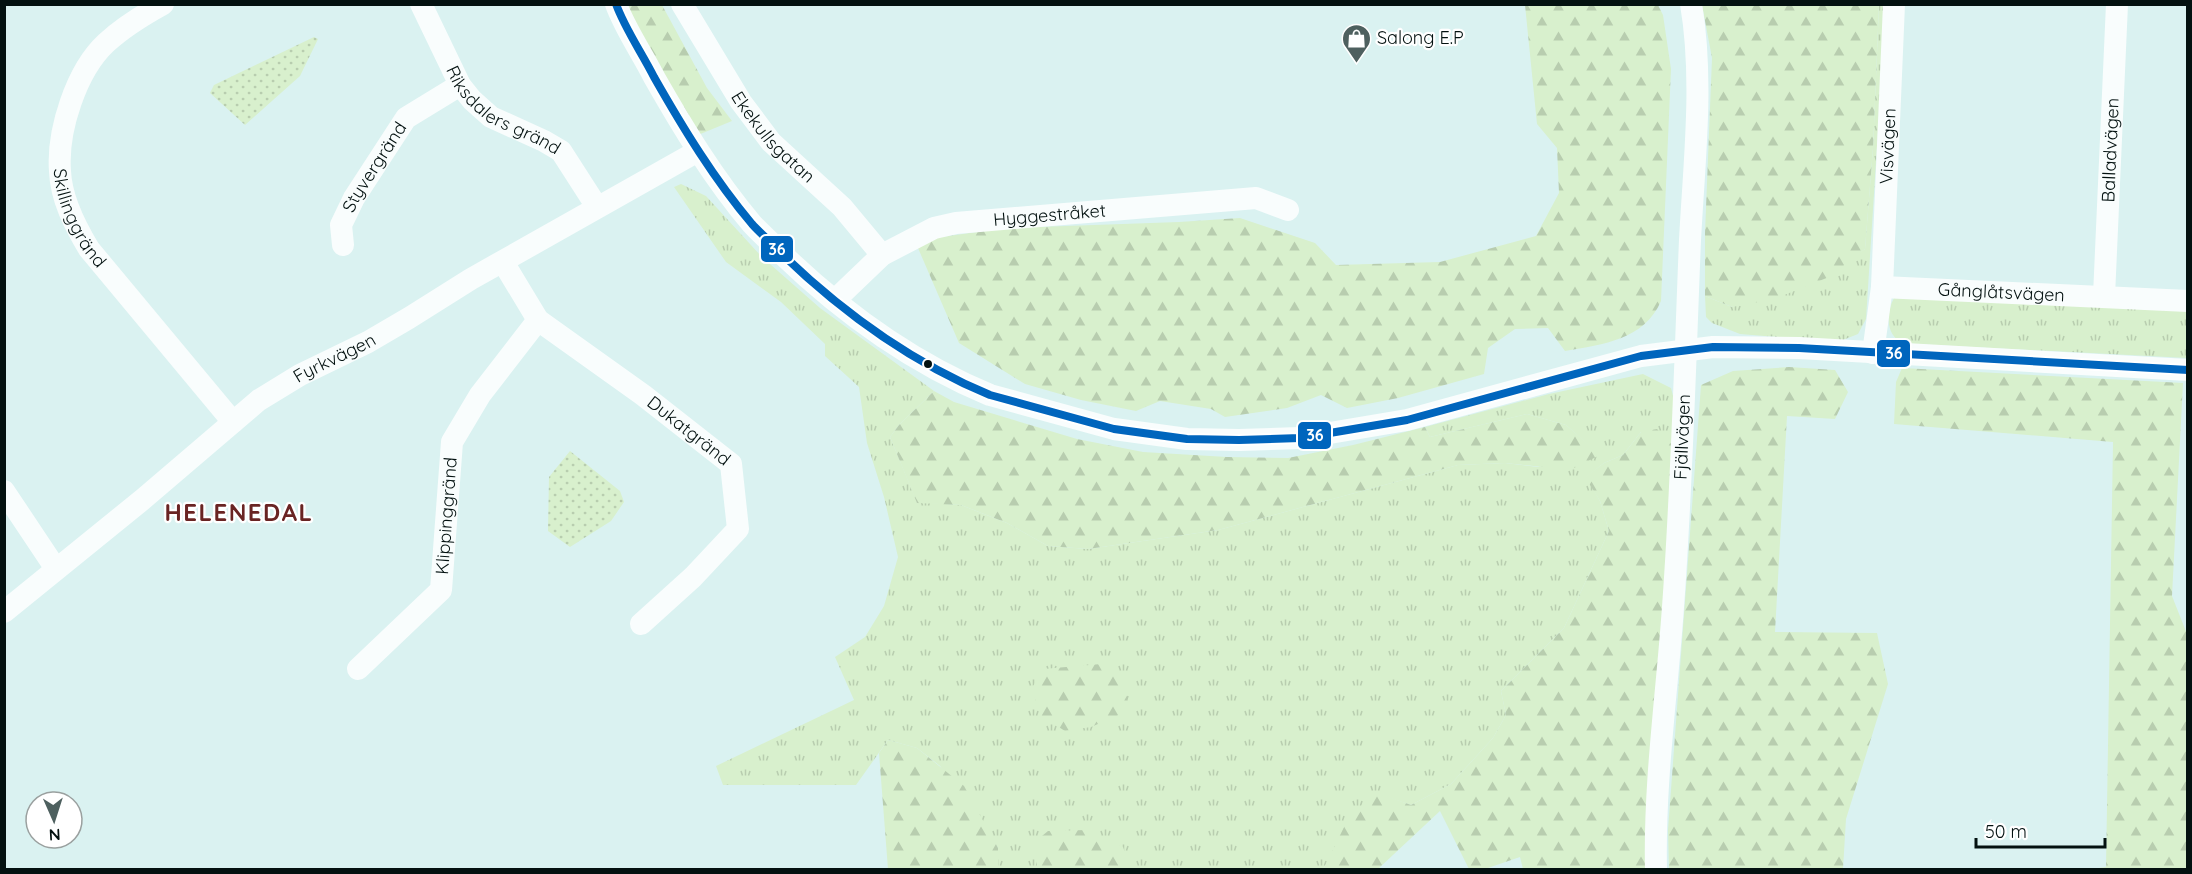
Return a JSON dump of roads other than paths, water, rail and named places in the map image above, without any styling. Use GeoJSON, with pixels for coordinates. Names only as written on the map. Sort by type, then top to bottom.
{"type":"FeatureCollection","features":[{"type":"Feature","properties":{"kind":"street","name":"Skillinggränd"},"geometry":{"type":"LineString","coordinates":[[163,4],[122,30],[104,45],[91,61],[65,121],[60,172],[74,224],[89,249],[233,422]]}},
{"type":"Feature","properties":{"kind":"street","name":"Riksdalers gränd"},"geometry":{"type":"LineString","coordinates":[[421,4],[460,86],[472,100],[491,117],[561,151],[597,207]]}},
{"type":"Feature","properties":{"kind":"street"},"geometry":{"type":"LineString","coordinates":[[616,4],[698,151],[753,225],[800,271],[835,300],[907,351],[954,378],[990,395],[1114,429],[1187,439],[1300,438],[1407,420],[1641,356],[1713,347],[1799,348],[2187,370]]}},
{"type":"Feature","properties":{"kind":"street","name":"Ekekullsgatan"},"geometry":{"type":"LineString","coordinates":[[682,4],[741,102],[771,142],[842,207],[882,255]]}},
{"type":"Feature","properties":{"kind":"street","name":"Fjällvägen"},"geometry":{"type":"LineString","coordinates":[[1656,870],[1655,833],[1659,771],[1678,537],[1697,84],[1696,44],[1691,4]]}},
{"type":"Feature","properties":{"kind":"street","name":"Visvägen"},"geometry":{"type":"LineString","coordinates":[[1882,287],[1894,4]]}},
{"type":"Feature","properties":{"kind":"street","name":"Balladvägen"},"geometry":{"type":"LineString","coordinates":[[2104,296],[2117,4]]}},
{"type":"Feature","properties":{"kind":"street","name":"Styvergränd"},"geometry":{"type":"LineString","coordinates":[[343,245],[341,225],[354,198],[406,118],[460,86]]}},
{"type":"Feature","properties":{"kind":"street","name":"Fyrkvägen"},"geometry":{"type":"LineString","coordinates":[[4,612],[142,500],[259,400],[300,375],[376,337],[471,279],[698,151]]}},
{"type":"Feature","properties":{"kind":"street","name":"Hyggestråket"},"geometry":{"type":"LineString","coordinates":[[835,300],[882,255],[934,228],[982,220],[1256,198],[1288,210]]}},
{"type":"Feature","properties":{"kind":"street","name":"Dukatgränd"},"geometry":{"type":"LineString","coordinates":[[503,262],[538,320],[643,394],[731,464],[738,529],[693,577],[641,624]]}},
{"type":"Feature","properties":{"kind":"street"},"geometry":{"type":"LineString","coordinates":[[1873,353],[1882,287]]}},
{"type":"Feature","properties":{"kind":"street","name":"Gånglåtsvägen"},"geometry":{"type":"LineString","coordinates":[[1882,287],[2187,301]]}},
{"type":"Feature","properties":{"kind":"street","name":"Klippinggränd"},"geometry":{"type":"LineString","coordinates":[[358,669],[441,590],[452,442],[480,395],[538,320]]}},
{"type":"Feature","properties":{"kind":"street"},"geometry":{"type":"LineString","coordinates":[[4,491],[56,569]]}},
{"type":"Feature","properties":{"kind":"place","name":"Salong E.P"},"geometry":{"type":"Point","coordinates":[1356,64]}},
{"type":"Feature","properties":{"kind":"district","name":"HELENEDAL"},"geometry":{"type":"Point","coordinates":[239,513]}}]}
